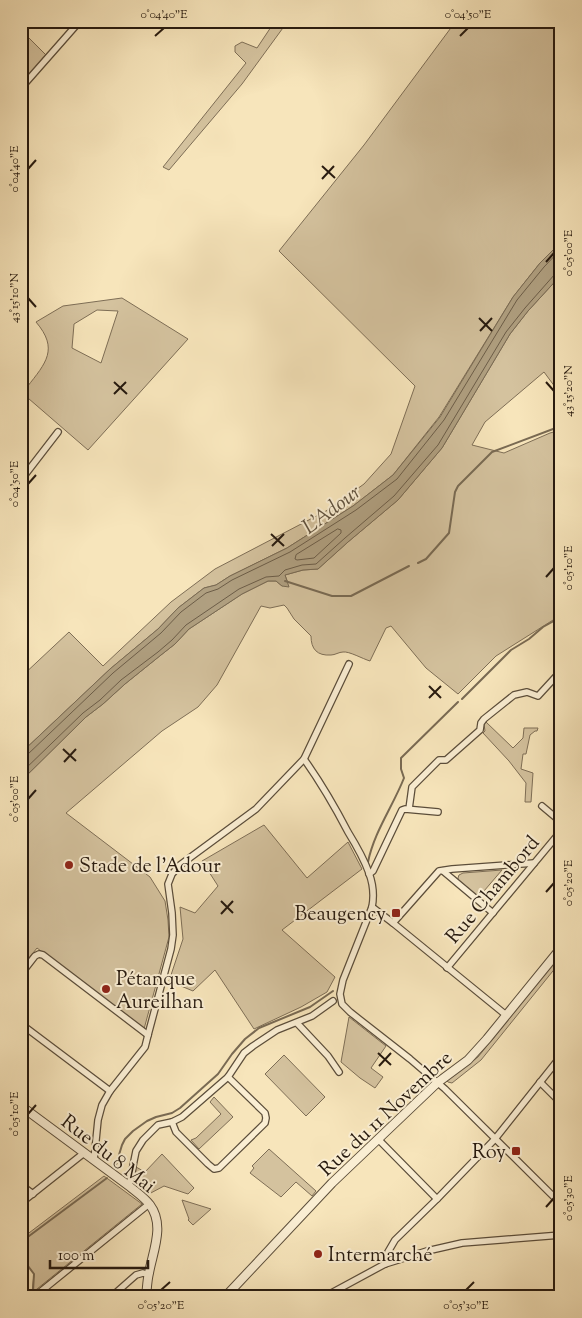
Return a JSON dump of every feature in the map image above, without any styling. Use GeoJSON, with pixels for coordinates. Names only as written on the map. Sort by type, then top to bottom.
{"type":"FeatureCollection","features":[{"type":"Feature","properties":{"kind":"street"},"geometry":{"type":"LineString","coordinates":[[21,88],[80,21]]}},
{"type":"Feature","properties":{"kind":"street"},"geometry":{"type":"LineString","coordinates":[[21,480],[58,432]]}},
{"type":"Feature","properties":{"kind":"street"},"geometry":{"type":"LineString","coordinates":[[94,1160],[98,1120],[102,1105],[110,1091],[145,1046],[148,1035],[171,949],[173,935],[172,913],[168,884],[172,874],[180,865],[256,809],[304,759],[349,664]]}},
{"type":"Feature","properties":{"kind":"street"},"geometry":{"type":"LineString","coordinates":[[409,809],[412,787],[439,760],[446,760],[480,730],[481,723],[484,720],[514,694],[527,692],[538,696],[561,671]]}},
{"type":"Feature","properties":{"kind":"street"},"geometry":{"type":"LineString","coordinates":[[304,759],[324,787],[360,853],[369,874],[374,900],[343,980],[340,994],[342,1004],[445,1089],[561,1204]]}},
{"type":"Feature","properties":{"kind":"street"},"geometry":{"type":"LineString","coordinates":[[542,806],[561,822]]}},
{"type":"Feature","properties":{"kind":"street"},"geometry":{"type":"LineString","coordinates":[[369,874],[373,871],[400,813],[405,809],[438,812]]}},
{"type":"Feature","properties":{"kind":"street","name":"Rue Chambord"},"geometry":{"type":"LineString","coordinates":[[447,968],[561,831]]}},
{"type":"Feature","properties":{"kind":"street"},"geometry":{"type":"LineString","coordinates":[[393,923],[439,871],[452,868],[534,863]]}},
{"type":"Feature","properties":{"kind":"street"},"geometry":{"type":"LineString","coordinates":[[443,871],[493,913]]}},
{"type":"Feature","properties":{"kind":"street"},"geometry":{"type":"LineString","coordinates":[[372,907],[506,1015]]}},
{"type":"Feature","properties":{"kind":"street","name":"Rue du 11 Novembre"},"geometry":{"type":"LineString","coordinates":[[229,1296],[331,1184],[437,1083],[468,1060],[561,948]]}},
{"type":"Feature","properties":{"kind":"street"},"geometry":{"type":"LineString","coordinates":[[21,974],[35,956],[43,955],[148,1035]]}},
{"type":"Feature","properties":{"kind":"street"},"geometry":{"type":"LineString","coordinates":[[129,1186],[136,1151],[143,1140],[158,1125],[172,1122],[182,1117],[228,1077],[244,1053],[253,1046],[277,1030],[312,1016],[332,1000]]}},
{"type":"Feature","properties":{"kind":"street"},"geometry":{"type":"LineString","coordinates":[[296,1023],[328,1056],[339,1072]]}},
{"type":"Feature","properties":{"kind":"street"},"geometry":{"type":"LineString","coordinates":[[21,1024],[110,1091]]}},
{"type":"Feature","properties":{"kind":"street"},"geometry":{"type":"LineString","coordinates":[[385,1264],[388,1252],[395,1240],[495,1140],[561,1056]]}},
{"type":"Feature","properties":{"kind":"street"},"geometry":{"type":"LineString","coordinates":[[172,1122],[176,1132],[208,1164],[214,1168],[219,1168],[264,1123],[266,1118],[265,1113],[228,1077]]}},
{"type":"Feature","properties":{"kind":"street"},"geometry":{"type":"LineString","coordinates":[[540,1082],[561,1103]]}},
{"type":"Feature","properties":{"kind":"street","name":"Rue du 8 Mai"},"geometry":{"type":"LineString","coordinates":[[21,1106],[129,1186],[153,1210],[157,1223],[157,1239],[148,1275],[146,1297]]}},
{"type":"Feature","properties":{"kind":"street"},"geometry":{"type":"LineString","coordinates":[[378,1139],[437,1200]]}},
{"type":"Feature","properties":{"kind":"street"},"geometry":{"type":"LineString","coordinates":[[21,1203],[84,1153]]}},
{"type":"Feature","properties":{"kind":"street"},"geometry":{"type":"LineString","coordinates":[[21,1185],[33,1194]]}},
{"type":"Feature","properties":{"kind":"street"},"geometry":{"type":"LineString","coordinates":[[34,1297],[149,1204]]}},
{"type":"Feature","properties":{"kind":"street"},"geometry":{"type":"LineString","coordinates":[[324,1297],[385,1264],[427,1251],[462,1243],[561,1235]]}},
{"type":"Feature","properties":{"kind":"street"},"geometry":{"type":"LineString","coordinates":[[111,1297],[136,1275],[143,1273],[148,1275]]}},
{"type":"Feature","properties":{"kind":"shaded area"},"geometry":{"type":"Polygon","coordinates":[[[275,21],[288,21],[242,84],[169,170],[163,167],[246,63],[235,52],[235,46],[242,42],[257,48],[275,21]]]}},
{"type":"Feature","properties":{"kind":"shaded area"},"geometry":{"type":"Polygon","coordinates":[[[456,21],[561,21],[561,242],[540,263],[513,297],[439,417],[393,475],[353,506],[287,548],[230,576],[216,585],[204,588],[178,608],[158,629],[110,669],[21,753],[21,677],[69,632],[103,666],[171,602],[215,569],[326,511],[364,484],[391,454],[415,386],[279,251],[364,145],[456,21]]]}},
{"type":"Feature","properties":{"kind":"shaded area"},"geometry":{"type":"Polygon","coordinates":[[[21,30],[50,59],[21,92],[21,30]]]}},
{"type":"Feature","properties":{"kind":"shaded area"},"geometry":{"type":"Polygon","coordinates":[[[561,275],[561,395],[544,372],[485,422],[472,445],[504,453],[561,430],[561,615],[496,656],[458,694],[426,668],[391,626],[386,628],[370,661],[346,652],[326,655],[316,651],[312,645],[311,636],[294,619],[284,605],[270,608],[261,606],[217,685],[198,707],[162,731],[66,813],[150,877],[165,901],[169,937],[144,1029],[37,948],[21,968],[21,781],[86,717],[175,644],[189,629],[242,594],[268,581],[276,581],[282,586],[288,583],[285,575],[303,570],[318,569],[398,500],[442,448],[510,334],[561,275]]]}},
{"type":"Feature","properties":{"kind":"shaded area"},"geometry":{"type":"Polygon","coordinates":[[[122,298],[188,339],[88,450],[21,392],[21,383],[27,387],[40,371],[47,356],[47,340],[36,322],[63,306],[122,298]],[[97,310],[74,324],[72,348],[101,363],[118,311],[97,310]]]}},
{"type":"Feature","properties":{"kind":"shaded area"},"geometry":{"type":"Polygon","coordinates":[[[486,722],[513,748],[523,738],[524,728],[538,728],[537,731],[530,735],[526,754],[523,754],[521,769],[533,773],[531,802],[525,802],[526,783],[483,733],[486,722]]]}},
{"type":"Feature","properties":{"kind":"shaded area"},"geometry":{"type":"Polygon","coordinates":[[[264,825],[307,878],[348,842],[362,869],[282,930],[335,977],[327,992],[301,1007],[254,1029],[215,970],[193,991],[169,981],[183,939],[180,907],[195,913],[218,886],[202,861],[264,825]]]}},
{"type":"Feature","properties":{"kind":"shaded area"},"geometry":{"type":"Polygon","coordinates":[[[502,870],[478,898],[459,882],[458,878],[463,873],[502,870]]]}},
{"type":"Feature","properties":{"kind":"shaded area"},"geometry":{"type":"Polygon","coordinates":[[[561,954],[561,961],[481,1060],[452,1083],[448,1082],[449,1079],[478,1057],[561,954]]]}},
{"type":"Feature","properties":{"kind":"shaded area"},"geometry":{"type":"Polygon","coordinates":[[[349,1017],[386,1046],[371,1068],[383,1077],[375,1088],[341,1062],[349,1017]]]}},
{"type":"Feature","properties":{"kind":"shaded area"},"geometry":{"type":"Polygon","coordinates":[[[284,1055],[325,1097],[306,1116],[265,1074],[284,1055]]]}},
{"type":"Feature","properties":{"kind":"shaded area"},"geometry":{"type":"Polygon","coordinates":[[[214,1097],[233,1117],[199,1149],[191,1140],[196,1138],[221,1114],[210,1102],[214,1097]]]}},
{"type":"Feature","properties":{"kind":"shaded area"},"geometry":{"type":"Polygon","coordinates":[[[269,1149],[316,1191],[312,1196],[296,1182],[281,1197],[250,1173],[254,1168],[252,1166],[269,1149]]]}},
{"type":"Feature","properties":{"kind":"shaded area"},"geometry":{"type":"Polygon","coordinates":[[[162,1154],[194,1188],[188,1194],[164,1186],[147,1195],[139,1185],[136,1167],[145,1172],[162,1154]]]}},
{"type":"Feature","properties":{"kind":"shaded area"},"geometry":{"type":"Polygon","coordinates":[[[104,1176],[142,1204],[32,1293],[34,1274],[28,1266],[21,1262],[21,1239],[104,1176]]]}},
{"type":"Feature","properties":{"kind":"shaded area"},"geometry":{"type":"Polygon","coordinates":[[[182,1200],[211,1209],[193,1225],[188,1220],[182,1200]]]}},
{"type":"Feature","properties":{"kind":"water"},"geometry":{"type":"Polygon","coordinates":[[[561,242],[561,275],[510,334],[442,448],[398,500],[318,569],[303,570],[285,575],[289,587],[282,586],[276,581],[268,581],[242,594],[189,629],[175,644],[86,717],[21,781],[21,753],[110,669],[158,629],[178,608],[204,588],[216,585],[230,576],[287,548],[353,506],[393,475],[440,417],[513,297],[540,263],[561,242]]]}},
{"type":"Feature","properties":{"kind":"waterway"},"geometry":{"type":"LineString","coordinates":[[418,563],[426,559],[449,533],[455,492],[458,486],[492,452],[561,426]]}},
{"type":"Feature","properties":{"kind":"waterway"},"geometry":{"type":"LineString","coordinates":[[285,581],[332,596],[351,596],[409,566]]}},
{"type":"Feature","properties":{"kind":"waterway"},"geometry":{"type":"LineString","coordinates":[[462,699],[511,650],[529,639],[543,627],[561,617]]}},
{"type":"Feature","properties":{"kind":"waterway"},"geometry":{"type":"LineString","coordinates":[[368,862],[379,830],[404,778],[401,769],[401,758],[458,702]]}},
{"type":"Feature","properties":{"kind":"waterway"},"geometry":{"type":"LineString","coordinates":[[115,1168],[122,1145],[133,1131],[147,1121],[172,1113],[180,1108],[218,1074],[245,1039],[259,1028],[310,1007],[333,991]]}},
{"type":"Feature","properties":{"kind":"waterway"},"geometry":{"type":"LineString","coordinates":[[21,1242],[107,1178]]}},
{"type":"Feature","properties":{"kind":"waterway"},"geometry":{"type":"LineString","coordinates":[[21,1260],[34,1274],[33,1291]]}},
{"type":"Feature","properties":{"kind":"place","name":"Stade de l'Adour"},"geometry":{"type":"Point","coordinates":[69,865]}},
{"type":"Feature","properties":{"kind":"place","name":"Beaugency"},"geometry":{"type":"Point","coordinates":[396,913]}},
{"type":"Feature","properties":{"kind":"place","name":"Pétanque Aureilhan"},"geometry":{"type":"Point","coordinates":[106,989]}},
{"type":"Feature","properties":{"kind":"place","name":"Roy"},"geometry":{"type":"Point","coordinates":[516,1151]}},
{"type":"Feature","properties":{"kind":"place","name":"Intermarché"},"geometry":{"type":"Point","coordinates":[318,1254]}},
{"type":"Feature","properties":{"kind":"water label","name":"L'Adour"},"geometry":{"type":"Point","coordinates":[331,509]}}]}
